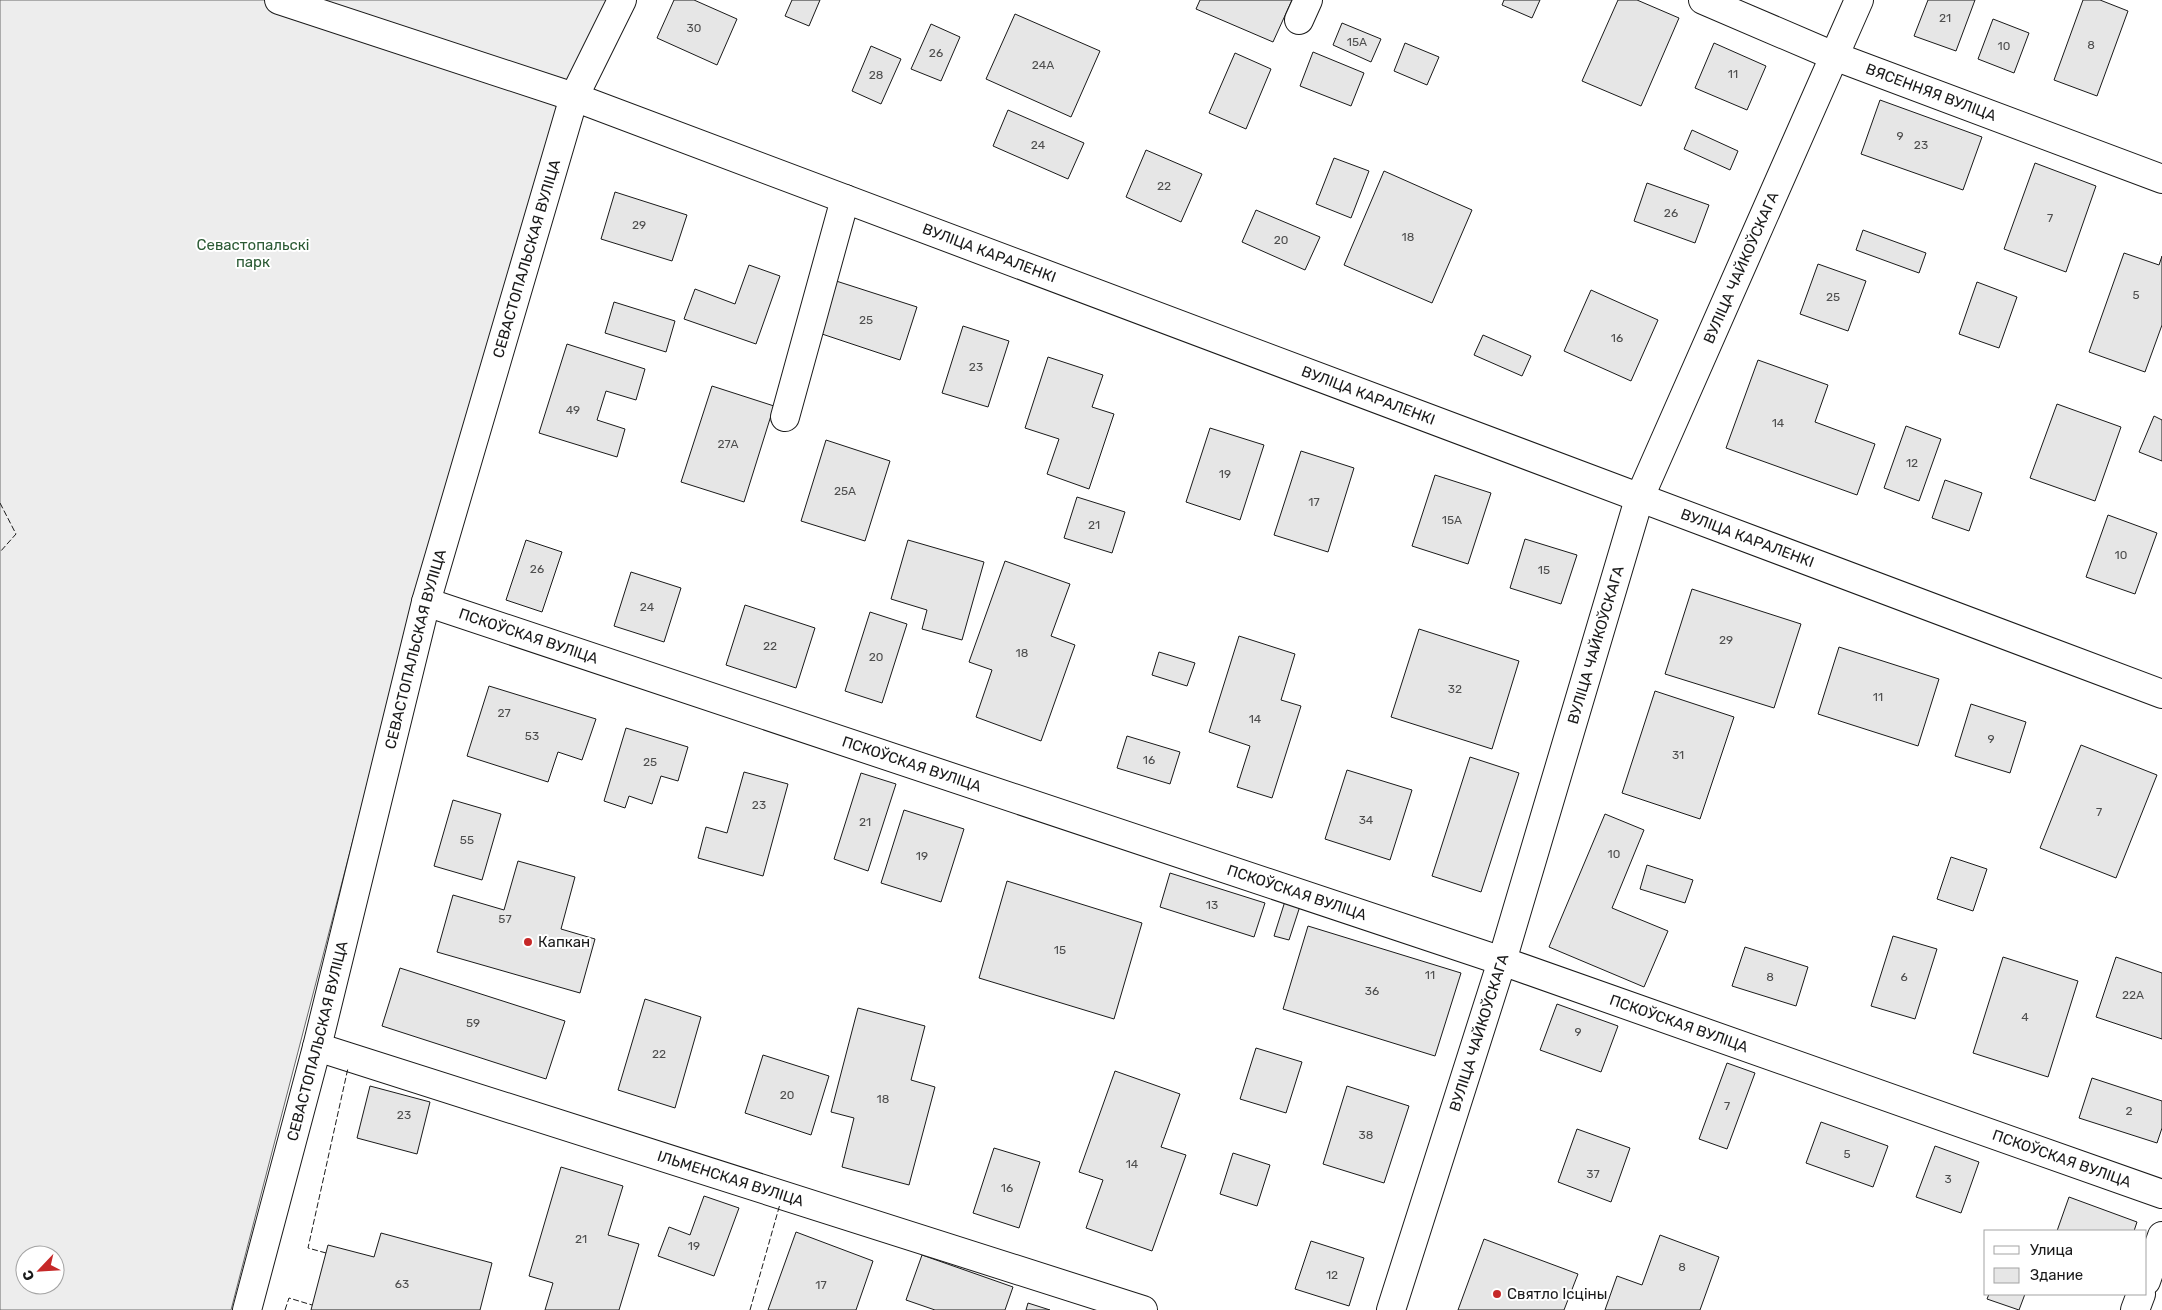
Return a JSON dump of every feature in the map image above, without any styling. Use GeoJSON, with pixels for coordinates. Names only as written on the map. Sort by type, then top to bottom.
{"type":"FeatureCollection","features":[{"type":"Feature","properties":{"kind":"street","name":"ВУЛІЦА КАРАЛЕНКІ"},"geometry":{"type":"LineString","coordinates":[[279,0],[574,97],[1639,499],[2162,694]]}},
{"type":"Feature","properties":{"kind":"street","name":"СЕВАСТОПАЛЬСКАЯ ВУЛІЦА"},"geometry":{"type":"LineString","coordinates":[[247,1310],[317,1047],[426,602],[574,97],[622,0]]}},
{"type":"Feature","properties":{"kind":"street","name":"ВЯСЕННЯЯ ВУЛІЦА"},"geometry":{"type":"LineString","coordinates":[[1703,0],[1834,56],[2162,180]]}},
{"type":"Feature","properties":{"kind":"street","name":"ВУЛІЦА ЧАЙКОЎСКАГА"},"geometry":{"type":"LineString","coordinates":[[1391,1310],[1502,962],[1639,499],[1859,0]]}},
{"type":"Feature","properties":{"kind":"street"},"geometry":{"type":"LineString","coordinates":[[785,417],[845,199]]}},
{"type":"Feature","properties":{"kind":"street","name":"ПСКОЎСКАЯ ВУЛІЦА"},"geometry":{"type":"LineString","coordinates":[[426,602],[1502,962],[2162,1194]]}},
{"type":"Feature","properties":{"kind":"street","name":"ІЛЬМЕНСКАЯ ВУЛІЦА"},"geometry":{"type":"LineString","coordinates":[[317,1047],[1143,1310]]}},
{"type":"Feature","properties":{"kind":"street"},"geometry":{"type":"LineString","coordinates":[[2147,1278],[2162,1236]]}},
{"type":"Feature","properties":{"kind":"street"},"geometry":{"type":"LineString","coordinates":[[2135,1310],[2141,1295]]}},
{"type":"Feature","properties":{"kind":"shaded area","name":"Севастопальскі парк"},"geometry":{"type":"Polygon","coordinates":[[[0,0],[608,0],[415,601],[231,1310],[0,1310],[0,0]]]}},
{"type":"Feature","properties":{"kind":"building"},"geometry":{"type":"Polygon","coordinates":[[[674,0],[694,0],[737,19],[717,65],[657,38],[674,0]]]}},
{"type":"Feature","properties":{"kind":"building"},"geometry":{"type":"Polygon","coordinates":[[[792,0],[820,0],[809,26],[785,16],[792,0]]]}},
{"type":"Feature","properties":{"kind":"building"},"geometry":{"type":"Polygon","coordinates":[[[1200,0],[1292,0],[1273,42],[1196,9],[1200,0]]]}},
{"type":"Feature","properties":{"kind":"building"},"geometry":{"type":"Polygon","coordinates":[[[1504,0],[1540,0],[1532,18],[1502,5],[1504,0]]]}},
{"type":"Feature","properties":{"kind":"building"},"geometry":{"type":"Polygon","coordinates":[[[1618,0],[1637,0],[1679,18],[1641,106],[1582,81],[1618,0]]]}},
{"type":"Feature","properties":{"kind":"building"},"geometry":{"type":"Polygon","coordinates":[[[1928,0],[1975,0],[1956,51],[1914,36],[1928,0]]]}},
{"type":"Feature","properties":{"kind":"building"},"geometry":{"type":"Polygon","coordinates":[[[2083,0],[2100,0],[2128,11],[2097,96],[2054,80],[2083,0]]]}},
{"type":"Feature","properties":{"kind":"building"},"geometry":{"type":"Polygon","coordinates":[[[1015,14],[1100,51],[1071,117],[986,79],[1015,14]]]}},
{"type":"Feature","properties":{"kind":"building"},"geometry":{"type":"Polygon","coordinates":[[[1993,19],[2029,33],[2014,73],[1978,59],[1993,19]]]}},
{"type":"Feature","properties":{"kind":"building"},"geometry":{"type":"Polygon","coordinates":[[[1342,23],[1381,39],[1371,62],[1333,45],[1342,23]]]}},
{"type":"Feature","properties":{"kind":"building"},"geometry":{"type":"Polygon","coordinates":[[[931,24],[960,37],[941,81],[911,69],[931,24]]]}},
{"type":"Feature","properties":{"kind":"building"},"geometry":{"type":"Polygon","coordinates":[[[1405,43],[1439,57],[1427,85],[1394,71],[1405,43]]]}},
{"type":"Feature","properties":{"kind":"building"},"geometry":{"type":"Polygon","coordinates":[[[1714,43],[1766,66],[1747,110],[1695,88],[1714,43]]]}},
{"type":"Feature","properties":{"kind":"building"},"geometry":{"type":"Polygon","coordinates":[[[871,46],[901,59],[881,104],[852,91],[871,46]]]}},
{"type":"Feature","properties":{"kind":"building"},"geometry":{"type":"Polygon","coordinates":[[[1313,52],[1364,73],[1351,106],[1300,86],[1313,52]]]}},
{"type":"Feature","properties":{"kind":"building"},"geometry":{"type":"Polygon","coordinates":[[[1235,53],[1271,69],[1246,129],[1209,113],[1235,53]]]}},
{"type":"Feature","properties":{"kind":"building"},"geometry":{"type":"Polygon","coordinates":[[[1880,100],[1982,137],[1963,190],[1861,154],[1880,100]]]}},
{"type":"Feature","properties":{"kind":"building"},"geometry":{"type":"Polygon","coordinates":[[[1008,110],[1084,143],[1068,179],[993,146],[1008,110]]]}},
{"type":"Feature","properties":{"kind":"building"},"geometry":{"type":"Polygon","coordinates":[[[1692,130],[1738,151],[1730,170],[1684,149],[1692,130]]]}},
{"type":"Feature","properties":{"kind":"building"},"geometry":{"type":"Polygon","coordinates":[[[1146,150],[1202,174],[1181,222],[1126,197],[1146,150]]]}},
{"type":"Feature","properties":{"kind":"building"},"geometry":{"type":"Polygon","coordinates":[[[1334,158],[1369,171],[1351,218],[1316,204],[1334,158]]]}},
{"type":"Feature","properties":{"kind":"building"},"geometry":{"type":"Polygon","coordinates":[[[2035,163],[2096,186],[2066,272],[2004,249],[2035,163]]]}},
{"type":"Feature","properties":{"kind":"building"},"geometry":{"type":"Polygon","coordinates":[[[1384,171],[1472,210],[1432,303],[1344,265],[1384,171]]]}},
{"type":"Feature","properties":{"kind":"building"},"geometry":{"type":"Polygon","coordinates":[[[1647,183],[1709,205],[1695,243],[1634,221],[1647,183]]]}},
{"type":"Feature","properties":{"kind":"building"},"geometry":{"type":"Polygon","coordinates":[[[615,192],[687,215],[672,261],[601,239],[615,192]]]}},
{"type":"Feature","properties":{"kind":"building"},"geometry":{"type":"Polygon","coordinates":[[[1256,210],[1320,237],[1305,270],[1242,242],[1256,210]]]}},
{"type":"Feature","properties":{"kind":"building"},"geometry":{"type":"Polygon","coordinates":[[[1863,230],[1926,253],[1919,273],[1856,250],[1863,230]]]}},
{"type":"Feature","properties":{"kind":"building"},"geometry":{"type":"Polygon","coordinates":[[[2124,253],[2159,265],[2162,256],[2162,325],[2145,372],[2089,352],[2124,253]]]}},
{"type":"Feature","properties":{"kind":"building"},"geometry":{"type":"Polygon","coordinates":[[[1818,264],[1866,281],[1848,331],[1800,314],[1818,264]]]}},
{"type":"Feature","properties":{"kind":"building"},"geometry":{"type":"Polygon","coordinates":[[[749,265],[780,276],[756,344],[684,319],[695,289],[735,304],[749,265]]]}},
{"type":"Feature","properties":{"kind":"building"},"geometry":{"type":"Polygon","coordinates":[[[833,280],[917,307],[900,360],[816,332],[833,280]]]}},
{"type":"Feature","properties":{"kind":"building"},"geometry":{"type":"Polygon","coordinates":[[[1977,282],[2017,297],[1999,348],[1959,334],[1977,282]]]}},
{"type":"Feature","properties":{"kind":"building"},"geometry":{"type":"Polygon","coordinates":[[[1591,290],[1658,320],[1631,381],[1564,351],[1591,290]]]}},
{"type":"Feature","properties":{"kind":"building"},"geometry":{"type":"Polygon","coordinates":[[[614,302],[675,321],[666,352],[605,333],[614,302]]]}},
{"type":"Feature","properties":{"kind":"building"},"geometry":{"type":"Polygon","coordinates":[[[963,326],[1009,341],[988,407],[942,393],[963,326]]]}},
{"type":"Feature","properties":{"kind":"building"},"geometry":{"type":"Polygon","coordinates":[[[1483,335],[1531,356],[1522,376],[1474,355],[1483,335]]]}},
{"type":"Feature","properties":{"kind":"building"},"geometry":{"type":"Polygon","coordinates":[[[567,344],[645,369],[636,400],[606,391],[597,420],[625,429],[617,457],[539,433],[567,344]]]}},
{"type":"Feature","properties":{"kind":"building"},"geometry":{"type":"Polygon","coordinates":[[[1048,357],[1103,375],[1092,407],[1114,414],[1089,489],[1047,474],[1059,439],[1025,428],[1048,357]]]}},
{"type":"Feature","properties":{"kind":"building"},"geometry":{"type":"Polygon","coordinates":[[[1758,360],[1828,385],[1815,422],[1875,444],[1857,495],[1726,448],[1758,360]]]}},
{"type":"Feature","properties":{"kind":"building"},"geometry":{"type":"Polygon","coordinates":[[[712,386],[774,406],[744,502],[681,482],[712,386]]]}},
{"type":"Feature","properties":{"kind":"building"},"geometry":{"type":"Polygon","coordinates":[[[2057,404],[2121,427],[2095,501],[2030,478],[2057,404]]]}},
{"type":"Feature","properties":{"kind":"building"},"geometry":{"type":"Polygon","coordinates":[[[2154,416],[2162,420],[2162,461],[2139,452],[2154,416]]]}},
{"type":"Feature","properties":{"kind":"building"},"geometry":{"type":"Polygon","coordinates":[[[1906,426],[1941,439],[1919,501],[1884,488],[1906,426]]]}},
{"type":"Feature","properties":{"kind":"building"},"geometry":{"type":"Polygon","coordinates":[[[1210,428],[1264,445],[1240,520],[1186,502],[1210,428]]]}},
{"type":"Feature","properties":{"kind":"building"},"geometry":{"type":"Polygon","coordinates":[[[826,440],[890,461],[865,541],[801,521],[826,440]]]}},
{"type":"Feature","properties":{"kind":"building"},"geometry":{"type":"Polygon","coordinates":[[[1301,451],[1354,468],[1328,552],[1274,535],[1301,451]]]}},
{"type":"Feature","properties":{"kind":"building"},"geometry":{"type":"Polygon","coordinates":[[[1435,475],[1491,493],[1468,564],[1412,546],[1435,475]]]}},
{"type":"Feature","properties":{"kind":"building"},"geometry":{"type":"Polygon","coordinates":[[[1945,480],[1982,493],[1969,531],[1932,518],[1945,480]]]}},
{"type":"Feature","properties":{"kind":"building"},"geometry":{"type":"Polygon","coordinates":[[[1077,497],[1125,512],[1112,553],[1064,538],[1077,497]]]}},
{"type":"Feature","properties":{"kind":"building"},"geometry":{"type":"Polygon","coordinates":[[[2108,515],[2157,533],[2135,594],[2086,577],[2108,515]]]}},
{"type":"Feature","properties":{"kind":"building"},"geometry":{"type":"Polygon","coordinates":[[[1525,539],[1577,555],[1561,604],[1510,588],[1525,539]]]}},
{"type":"Feature","properties":{"kind":"building"},"geometry":{"type":"Polygon","coordinates":[[[526,540],[562,552],[542,612],[506,600],[526,540]]]}},
{"type":"Feature","properties":{"kind":"building"},"geometry":{"type":"Polygon","coordinates":[[[908,540],[984,562],[962,640],[922,629],[927,610],[891,599],[908,540]]]}},
{"type":"Feature","properties":{"kind":"building"},"geometry":{"type":"Polygon","coordinates":[[[1005,561],[1070,584],[1051,636],[1075,645],[1041,741],[976,717],[992,670],[969,662],[1005,561]]]}},
{"type":"Feature","properties":{"kind":"building"},"geometry":{"type":"Polygon","coordinates":[[[631,572],[681,588],[664,642],[614,626],[631,572]]]}},
{"type":"Feature","properties":{"kind":"building"},"geometry":{"type":"Polygon","coordinates":[[[1692,589],[1801,624],[1774,708],[1665,674],[1692,589]]]}},
{"type":"Feature","properties":{"kind":"building"},"geometry":{"type":"Polygon","coordinates":[[[745,605],[815,628],[796,688],[726,665],[745,605]]]}},
{"type":"Feature","properties":{"kind":"building"},"geometry":{"type":"Polygon","coordinates":[[[870,612],[907,624],[882,703],[845,691],[870,612]]]}},
{"type":"Feature","properties":{"kind":"building"},"geometry":{"type":"Polygon","coordinates":[[[1419,629],[1519,661],[1492,749],[1391,717],[1419,629]]]}},
{"type":"Feature","properties":{"kind":"building"},"geometry":{"type":"Polygon","coordinates":[[[1239,636],[1295,654],[1281,700],[1301,706],[1272,798],[1237,787],[1250,746],[1209,732],[1239,636]]]}},
{"type":"Feature","properties":{"kind":"building"},"geometry":{"type":"Polygon","coordinates":[[[1839,647],[1939,679],[1918,746],[1818,714],[1839,647]]]}},
{"type":"Feature","properties":{"kind":"building"},"geometry":{"type":"Polygon","coordinates":[[[1159,652],[1195,663],[1187,686],[1152,675],[1159,652]]]}},
{"type":"Feature","properties":{"kind":"building"},"geometry":{"type":"Polygon","coordinates":[[[489,686],[596,719],[582,760],[558,752],[548,782],[467,756],[489,686]]]}},
{"type":"Feature","properties":{"kind":"building"},"geometry":{"type":"Polygon","coordinates":[[[1655,691],[1734,717],[1700,819],[1622,793],[1655,691]]]}},
{"type":"Feature","properties":{"kind":"building"},"geometry":{"type":"Polygon","coordinates":[[[1971,704],[2026,722],[2010,773],[1955,756],[1971,704]]]}},
{"type":"Feature","properties":{"kind":"building"},"geometry":{"type":"Polygon","coordinates":[[[626,728],[688,747],[678,781],[661,776],[652,804],[629,796],[625,808],[604,801],[626,728]]]}},
{"type":"Feature","properties":{"kind":"building"},"geometry":{"type":"Polygon","coordinates":[[[1127,736],[1180,752],[1170,784],[1117,768],[1127,736]]]}},
{"type":"Feature","properties":{"kind":"building"},"geometry":{"type":"Polygon","coordinates":[[[2081,745],[2157,775],[2116,878],[2040,848],[2081,745]]]}},
{"type":"Feature","properties":{"kind":"building"},"geometry":{"type":"Polygon","coordinates":[[[1470,757],[1519,773],[1481,892],[1432,876],[1470,757]]]}},
{"type":"Feature","properties":{"kind":"building"},"geometry":{"type":"Polygon","coordinates":[[[1347,770],[1412,790],[1390,860],[1325,839],[1347,770]]]}},
{"type":"Feature","properties":{"kind":"building"},"geometry":{"type":"Polygon","coordinates":[[[744,772],[788,784],[763,876],[698,858],[706,827],[727,833],[744,772]]]}},
{"type":"Feature","properties":{"kind":"building"},"geometry":{"type":"Polygon","coordinates":[[[861,773],[896,784],[868,871],[834,859],[861,773]]]}},
{"type":"Feature","properties":{"kind":"building"},"geometry":{"type":"Polygon","coordinates":[[[453,800],[501,814],[482,880],[434,866],[453,800]]]}},
{"type":"Feature","properties":{"kind":"building"},"geometry":{"type":"Polygon","coordinates":[[[904,810],[964,829],[941,902],[881,883],[904,810]]]}},
{"type":"Feature","properties":{"kind":"building"},"geometry":{"type":"Polygon","coordinates":[[[1605,814],[1644,830],[1612,908],[1668,931],[1644,987],[1549,947],[1605,814]]]}},
{"type":"Feature","properties":{"kind":"building"},"geometry":{"type":"Polygon","coordinates":[[[1951,857],[1987,869],[1973,911],[1937,899],[1951,857]]]}},
{"type":"Feature","properties":{"kind":"building"},"geometry":{"type":"Polygon","coordinates":[[[518,861],[575,877],[561,929],[595,939],[580,993],[437,952],[453,895],[504,910],[518,861]]]}},
{"type":"Feature","properties":{"kind":"building"},"geometry":{"type":"Polygon","coordinates":[[[1647,865],[1693,880],[1685,903],[1640,889],[1647,865]]]}},
{"type":"Feature","properties":{"kind":"building"},"geometry":{"type":"Polygon","coordinates":[[[1170,873],[1265,903],[1254,937],[1160,907],[1170,873]]]}},
{"type":"Feature","properties":{"kind":"building"},"geometry":{"type":"Polygon","coordinates":[[[1007,881],[1142,923],[1114,1019],[979,978],[1007,881]]]}},
{"type":"Feature","properties":{"kind":"building"},"geometry":{"type":"Polygon","coordinates":[[[1286,898],[1301,903],[1289,940],[1274,936],[1286,898]]]}},
{"type":"Feature","properties":{"kind":"building"},"geometry":{"type":"Polygon","coordinates":[[[1308,926],[1461,973],[1435,1056],[1283,1009],[1308,926]]]}},
{"type":"Feature","properties":{"kind":"building"},"geometry":{"type":"Polygon","coordinates":[[[1893,936],[1937,949],[1915,1019],[1871,1006],[1893,936]]]}},
{"type":"Feature","properties":{"kind":"building"},"geometry":{"type":"Polygon","coordinates":[[[1745,947],[1808,967],[1796,1006],[1732,986],[1745,947]]]}},
{"type":"Feature","properties":{"kind":"building"},"geometry":{"type":"Polygon","coordinates":[[[2003,957],[2078,981],[2048,1077],[1973,1053],[2003,957]]]}},
{"type":"Feature","properties":{"kind":"building"},"geometry":{"type":"Polygon","coordinates":[[[2116,957],[2162,973],[2162,1039],[2096,1017],[2116,957]]]}},
{"type":"Feature","properties":{"kind":"building"},"geometry":{"type":"Polygon","coordinates":[[[400,968],[565,1021],[546,1079],[382,1026],[400,968]]]}},
{"type":"Feature","properties":{"kind":"building"},"geometry":{"type":"Polygon","coordinates":[[[645,999],[701,1017],[675,1108],[618,1090],[645,999]]]}},
{"type":"Feature","properties":{"kind":"building"},"geometry":{"type":"Polygon","coordinates":[[[1557,1004],[1618,1026],[1601,1072],[1540,1050],[1557,1004]]]}},
{"type":"Feature","properties":{"kind":"building"},"geometry":{"type":"Polygon","coordinates":[[[858,1008],[925,1026],[911,1080],[935,1087],[909,1185],[842,1167],[854,1118],[831,1112],[858,1008]]]}},
{"type":"Feature","properties":{"kind":"building"},"geometry":{"type":"Polygon","coordinates":[[[1256,1048],[1302,1062],[1286,1113],[1240,1099],[1256,1048]]]}},
{"type":"Feature","properties":{"kind":"building"},"geometry":{"type":"Polygon","coordinates":[[[763,1055],[829,1076],[811,1135],[745,1113],[763,1055]]]}},
{"type":"Feature","properties":{"kind":"building"},"geometry":{"type":"Polygon","coordinates":[[[1727,1063],[1755,1073],[1727,1149],[1699,1139],[1727,1063]]]}},
{"type":"Feature","properties":{"kind":"building"},"geometry":{"type":"Polygon","coordinates":[[[1115,1071],[1180,1094],[1161,1147],[1186,1155],[1152,1251],[1086,1228],[1103,1180],[1079,1172],[1115,1071]]]}},
{"type":"Feature","properties":{"kind":"building"},"geometry":{"type":"Polygon","coordinates":[[[2092,1078],[2162,1101],[2162,1128],[2157,1143],[2079,1118],[2092,1078]]]}},
{"type":"Feature","properties":{"kind":"building"},"geometry":{"type":"Polygon","coordinates":[[[370,1086],[430,1102],[417,1154],[357,1138],[370,1086]]]}},
{"type":"Feature","properties":{"kind":"building"},"geometry":{"type":"Polygon","coordinates":[[[1347,1086],[1409,1106],[1384,1183],[1323,1164],[1347,1086]]]}},
{"type":"Feature","properties":{"kind":"building"},"geometry":{"type":"Polygon","coordinates":[[[1821,1122],[1888,1146],[1873,1187],[1806,1163],[1821,1122]]]}},
{"type":"Feature","properties":{"kind":"building"},"geometry":{"type":"Polygon","coordinates":[[[1577,1129],[1630,1148],[1611,1202],[1558,1182],[1577,1129]]]}},
{"type":"Feature","properties":{"kind":"building"},"geometry":{"type":"Polygon","coordinates":[[[1935,1146],[1979,1162],[1961,1213],[1916,1197],[1935,1146]]]}},
{"type":"Feature","properties":{"kind":"building"},"geometry":{"type":"Polygon","coordinates":[[[994,1148],[1040,1162],[1019,1228],[973,1213],[994,1148]]]}},
{"type":"Feature","properties":{"kind":"building"},"geometry":{"type":"Polygon","coordinates":[[[1233,1153],[1270,1165],[1257,1206],[1220,1194],[1233,1153]]]}},
{"type":"Feature","properties":{"kind":"building"},"geometry":{"type":"Polygon","coordinates":[[[561,1167],[623,1186],[608,1235],[639,1244],[619,1310],[545,1310],[553,1283],[529,1276],[561,1167]]]}},
{"type":"Feature","properties":{"kind":"building"},"geometry":{"type":"Polygon","coordinates":[[[704,1196],[739,1208],[714,1276],[658,1256],[669,1227],[690,1235],[704,1196]]]}},
{"type":"Feature","properties":{"kind":"building"},"geometry":{"type":"Polygon","coordinates":[[[2069,1197],[2137,1222],[2134,1230],[2057,1230],[2069,1197]]]}},
{"type":"Feature","properties":{"kind":"building"},"geometry":{"type":"Polygon","coordinates":[[[796,1232],[873,1261],[856,1310],[768,1310],[796,1232]]]}},
{"type":"Feature","properties":{"kind":"building"},"geometry":{"type":"Polygon","coordinates":[[[381,1233],[492,1263],[480,1310],[311,1310],[328,1245],[374,1257],[381,1233]]]}},
{"type":"Feature","properties":{"kind":"building"},"geometry":{"type":"Polygon","coordinates":[[[1660,1235],[1719,1257],[1700,1310],[1605,1310],[1617,1276],[1642,1285],[1660,1235]]]}},
{"type":"Feature","properties":{"kind":"building"},"geometry":{"type":"Polygon","coordinates":[[[1484,1239],[1578,1274],[1564,1310],[1458,1310],[1484,1239]]]}},
{"type":"Feature","properties":{"kind":"building"},"geometry":{"type":"Polygon","coordinates":[[[1311,1241],[1364,1258],[1349,1306],[1295,1289],[1311,1241]]]}},
{"type":"Feature","properties":{"kind":"building"},"geometry":{"type":"Polygon","coordinates":[[[922,1255],[1013,1287],[1005,1310],[935,1310],[906,1300],[922,1255]]]}},
{"type":"Feature","properties":{"kind":"building"},"geometry":{"type":"Polygon","coordinates":[[[1989,1295],[2025,1295],[2019,1310],[1987,1299],[1989,1295]]]}},
{"type":"Feature","properties":{"kind":"building"},"geometry":{"type":"Polygon","coordinates":[[[1028,1303],[1050,1310],[1026,1310],[1028,1303]]]}},
{"type":"Feature","properties":{"kind":"fence"},"geometry":{"type":"LineString","coordinates":[[0,503],[16,534],[0,552]]}},
{"type":"Feature","properties":{"kind":"fence"},"geometry":{"type":"LineString","coordinates":[[326,1253],[308,1248],[348,1068]]}},
{"type":"Feature","properties":{"kind":"fence"},"geometry":{"type":"LineString","coordinates":[[750,1310],[780,1204]]}},
{"type":"Feature","properties":{"kind":"fence"},"geometry":{"type":"LineString","coordinates":[[285,1310],[289,1298],[312,1305]]}},
{"type":"Feature","properties":{"kind":"place","name":"Капкан"},"geometry":{"type":"Point","coordinates":[528,942]}},
{"type":"Feature","properties":{"kind":"place","name":"Святло Ісціны"},"geometry":{"type":"Point","coordinates":[1497,1294]}}]}
